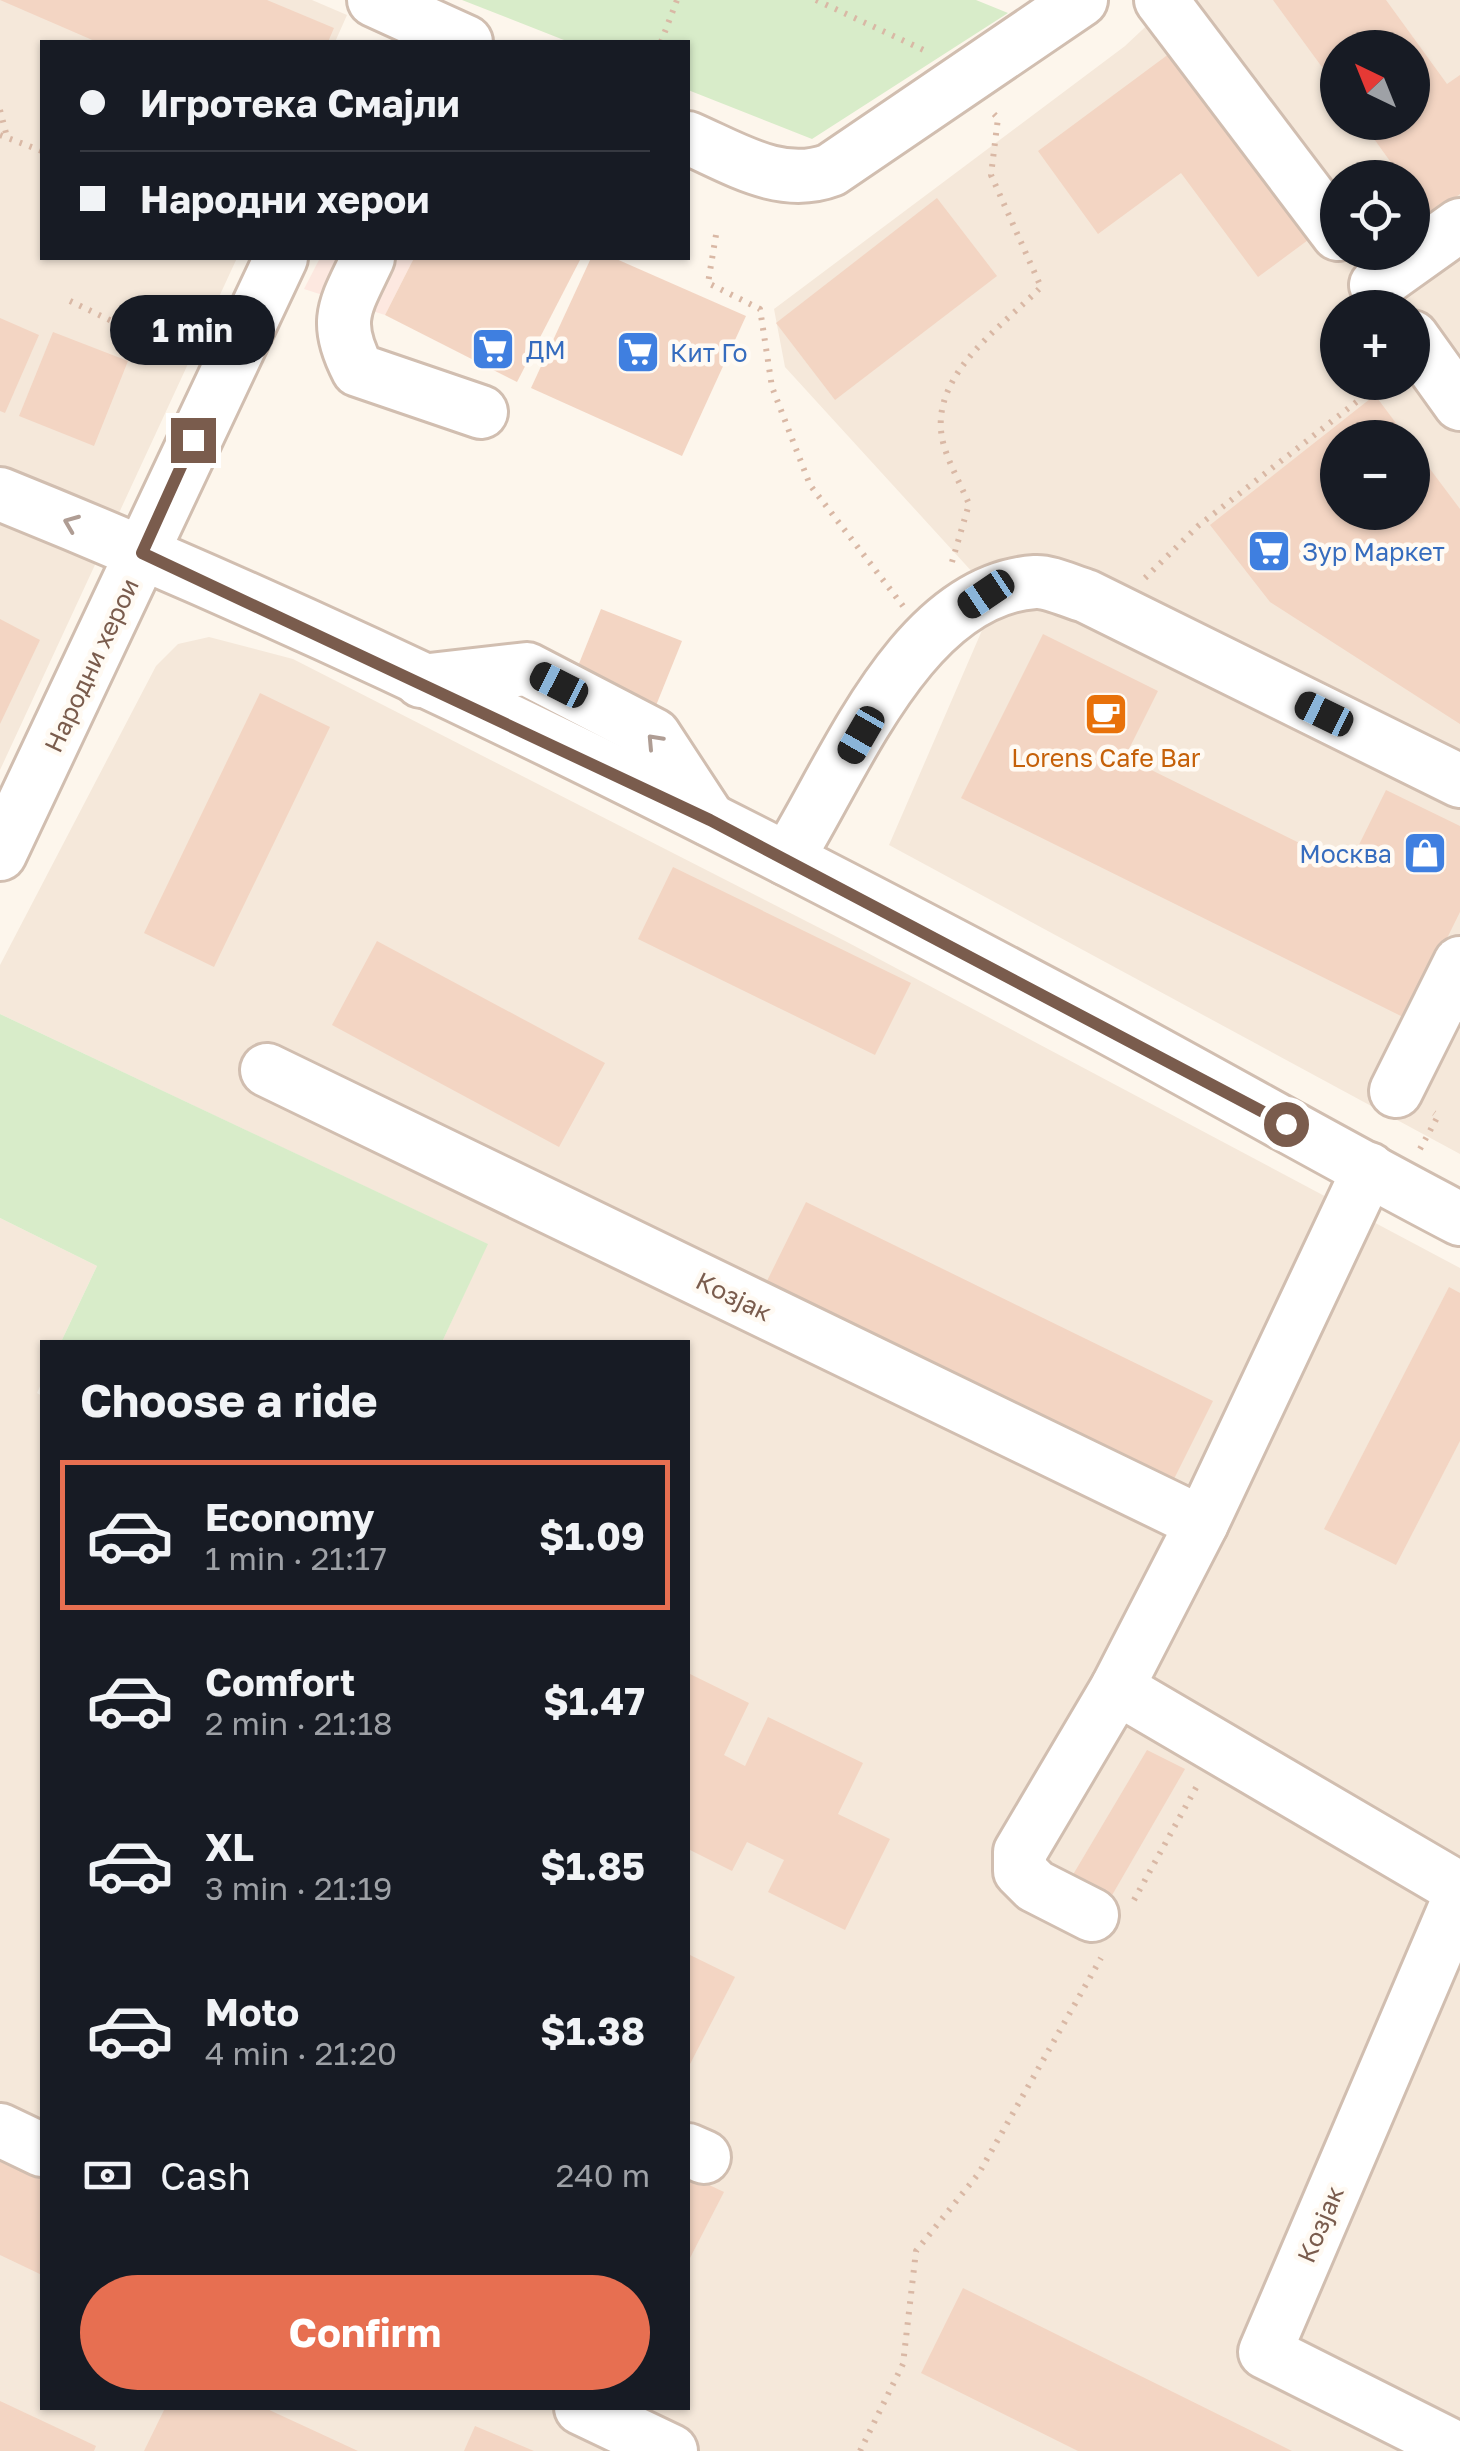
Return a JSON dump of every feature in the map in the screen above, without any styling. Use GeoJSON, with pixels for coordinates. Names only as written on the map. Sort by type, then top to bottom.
{"type":"FeatureCollection","features":[{"type":"Feature","properties":{"kind":"street"},"geometry":{"type":"LineString","coordinates":[[690,139],[775,174],[811,178],[831,170],[1081,0]]}},
{"type":"Feature","properties":{"kind":"street"},"geometry":{"type":"LineString","coordinates":[[1162,0],[1320,210]]}},
{"type":"Feature","properties":{"kind":"street"},"geometry":{"type":"LineString","coordinates":[[394,14],[461,40]]}},
{"type":"Feature","properties":{"kind":"street"},"geometry":{"type":"LineString","coordinates":[[1373,282],[1460,225]]}},
{"type":"Feature","properties":{"kind":"street","name":"Народни херои"},"geometry":{"type":"LineString","coordinates":[[0,854],[280,260]]}},
{"type":"Feature","properties":{"kind":"street"},"geometry":{"type":"LineString","coordinates":[[367,260],[343,312],[342,339],[358,370],[481,412]]}},
{"type":"Feature","properties":{"kind":"street"},"geometry":{"type":"LineString","coordinates":[[1430,362],[1460,404]]}},
{"type":"Feature","properties":{"kind":"street"},"geometry":{"type":"LineString","coordinates":[[0,494],[142,553],[421,680],[787,858],[1460,1219]]}},
{"type":"Feature","properties":{"kind":"street"},"geometry":{"type":"LineString","coordinates":[[787,858],[898,672],[938,626],[986,594],[1037,581],[1086,596],[1460,781]]}},
{"type":"Feature","properties":{"kind":"street"},"geometry":{"type":"LineString","coordinates":[[1396,1091],[1460,963]]}},
{"type":"Feature","properties":{"kind":"street","name":"Козјак"},"geometry":{"type":"LineString","coordinates":[[267,1070],[1202,1523]]}},
{"type":"Feature","properties":{"kind":"street"},"geometry":{"type":"LineString","coordinates":[[1109,1916],[1035,1886],[1020,1871],[1020,1852],[1116,1688],[1202,1523],[1369,1169]]}},
{"type":"Feature","properties":{"kind":"street","name":"Козјак"},"geometry":{"type":"LineString","coordinates":[[1116,1688],[1460,1893],[1265,2352],[1460,2450]]}},
{"type":"Feature","properties":{"kind":"street"},"geometry":{"type":"LineString","coordinates":[[0,2130],[40,2149]]}},
{"type":"Feature","properties":{"kind":"street"},"geometry":{"type":"LineString","coordinates":[[585,2410],[672,2451]]}},
{"type":"Feature","properties":{"kind":"path"},"geometry":{"type":"LineString","coordinates":[[661,40],[677,0]]}},
{"type":"Feature","properties":{"kind":"path"},"geometry":{"type":"LineString","coordinates":[[816,0],[940,57],[967,78],[998,118],[991,175],[1041,287],[961,366],[940,404],[943,444],[969,504],[960,548],[944,578]]}},
{"type":"Feature","properties":{"kind":"path"},"geometry":{"type":"LineString","coordinates":[[0,110],[4,136],[40,150]]}},
{"type":"Feature","properties":{"kind":"path"},"geometry":{"type":"LineString","coordinates":[[716,235],[708,282],[760,309],[772,387],[810,485],[914,619]]}},
{"type":"Feature","properties":{"kind":"path"},"geometry":{"type":"LineString","coordinates":[[70,302],[194,361]]}},
{"type":"Feature","properties":{"kind":"path"},"geometry":{"type":"LineString","coordinates":[[1144,578],[1198,526],[1359,400]]}},
{"type":"Feature","properties":{"kind":"path"},"geometry":{"type":"LineString","coordinates":[[860,2451],[903,2364],[916,2251],[979,2174],[1106,1949],[1109,1916],[1218,1748]]}},
{"type":"Feature","properties":{"kind":"shaded area"},"geometry":{"type":"Polygon","coordinates":[[[0,0],[312,0],[347,15],[336,40],[40,40],[40,260],[236,260],[0,770],[0,0]]]}},
{"type":"Feature","properties":{"kind":"shaded area"},"geometry":{"type":"Polygon","coordinates":[[[1174,0],[1460,0],[1460,1154],[889,845],[996,598],[785,367],[774,309],[1125,46],[1174,0]]]}},
{"type":"Feature","properties":{"kind":"shaded area"},"geometry":{"type":"Polygon","coordinates":[[[319,260],[413,260],[385,315],[304,289],[319,260]]]}},
{"type":"Feature","properties":{"kind":"shaded area"},"geometry":{"type":"Polygon","coordinates":[[[209,637],[293,659],[847,942],[1460,1268],[1460,2451],[0,2451],[0,1218],[97,1266],[62,1340],[40,1340],[37,1393],[40,2410],[690,2410],[690,1340],[443,1340],[487,1244],[0,1014],[0,965],[156,666],[178,644],[209,637]]]}},
{"type":"Feature","properties":{"kind":"green space"},"geometry":{"type":"Polygon","coordinates":[[[462,0],[976,0],[1008,13],[812,139],[690,91],[690,40],[564,40],[462,0]]]}},
{"type":"Feature","properties":{"kind":"green space"},"geometry":{"type":"Polygon","coordinates":[[[0,1014],[488,1244],[443,1340],[62,1340],[97,1266],[0,1218],[0,1014]]]}},
{"type":"Feature","properties":{"kind":"building"},"geometry":{"type":"Polygon","coordinates":[[[0,0],[267,0],[334,28],[329,40],[92,40],[0,0]]]}},
{"type":"Feature","properties":{"kind":"building"},"geometry":{"type":"Polygon","coordinates":[[[1273,0],[1386,0],[1408,30],[1320,30],[1320,64],[1273,0]]]}},
{"type":"Feature","properties":{"kind":"building"},"geometry":{"type":"Polygon","coordinates":[[[1185,42],[1320,225],[1320,231],[1258,277],[1181,173],[1098,234],[1038,151],[1185,42]]]}},
{"type":"Feature","properties":{"kind":"building"},"geometry":{"type":"Polygon","coordinates":[[[1430,61],[1447,84],[1460,75],[1460,194],[1430,216],[1430,160],[1389,160],[1375,140],[1430,140],[1430,61]]]}},
{"type":"Feature","properties":{"kind":"building"},"geometry":{"type":"Polygon","coordinates":[[[937,198],[997,276],[835,400],[776,323],[937,198]]]}},
{"type":"Feature","properties":{"kind":"building","name":"ДМ"},"geometry":{"type":"Polygon","coordinates":[[[413,260],[580,260],[517,382],[385,315],[413,260]]]}},
{"type":"Feature","properties":{"kind":"building","name":"Кит Го"},"geometry":{"type":"Polygon","coordinates":[[[590,260],[619,260],[746,316],[682,456],[531,388],[590,260]]]}},
{"type":"Feature","properties":{"kind":"building"},"geometry":{"type":"Polygon","coordinates":[[[0,318],[39,335],[5,413],[0,411],[0,318]]]}},
{"type":"Feature","properties":{"kind":"building"},"geometry":{"type":"Polygon","coordinates":[[[53,332],[128,361],[94,446],[19,416],[53,332]]]}},
{"type":"Feature","properties":{"kind":"building"},"geometry":{"type":"Polygon","coordinates":[[[1369,400],[1379,400],[1394,420],[1343,420],[1369,400]]]}},
{"type":"Feature","properties":{"kind":"building"},"geometry":{"type":"Polygon","coordinates":[[[1320,438],[1320,530],[1430,530],[1430,469],[1460,509],[1460,724],[1270,602],[1210,525],[1320,438]]]}},
{"type":"Feature","properties":{"kind":"building"},"geometry":{"type":"Polygon","coordinates":[[[601,609],[682,641],[655,708],[574,676],[601,609]]]}},
{"type":"Feature","properties":{"kind":"building"},"geometry":{"type":"Polygon","coordinates":[[[0,619],[40,640],[0,724],[0,619]]]}},
{"type":"Feature","properties":{"kind":"building"},"geometry":{"type":"Polygon","coordinates":[[[1043,634],[1158,691],[1125,757],[1348,867],[1386,790],[1460,826],[1460,912],[1407,1019],[961,798],[1043,634]]]}},
{"type":"Feature","properties":{"kind":"building"},"geometry":{"type":"Polygon","coordinates":[[[260,693],[330,727],[214,967],[144,933],[260,693]]]}},
{"type":"Feature","properties":{"kind":"building"},"geometry":{"type":"Polygon","coordinates":[[[673,867],[911,983],[875,1055],[638,939],[673,867]]]}},
{"type":"Feature","properties":{"kind":"building"},"geometry":{"type":"Polygon","coordinates":[[[377,941],[605,1063],[559,1147],[332,1025],[377,941]]]}},
{"type":"Feature","properties":{"kind":"building"},"geometry":{"type":"Polygon","coordinates":[[[806,1202],[1213,1401],[1170,1487],[764,1287],[806,1202]]]}},
{"type":"Feature","properties":{"kind":"building"},"geometry":{"type":"Polygon","coordinates":[[[1449,1287],[1460,1293],[1460,1441],[1396,1565],[1324,1529],[1449,1287]]]}},
{"type":"Feature","properties":{"kind":"building"},"geometry":{"type":"Polygon","coordinates":[[[690,1674],[749,1703],[724,1755],[745,1766],[768,1717],[863,1763],[838,1814],[890,1839],[845,1930],[768,1892],[784,1860],[747,1842],[732,1871],[690,1850],[690,1674]]]}},
{"type":"Feature","properties":{"kind":"building"},"geometry":{"type":"Polygon","coordinates":[[[1147,1750],[1185,1769],[1111,1897],[1071,1878],[1147,1750]]]}},
{"type":"Feature","properties":{"kind":"building"},"geometry":{"type":"Polygon","coordinates":[[[690,1955],[735,1977],[690,2064],[690,1955]]]}},
{"type":"Feature","properties":{"kind":"building"},"geometry":{"type":"Polygon","coordinates":[[[0,2158],[40,2177],[40,2274],[0,2255],[0,2158]]]}},
{"type":"Feature","properties":{"kind":"building"},"geometry":{"type":"Polygon","coordinates":[[[690,2176],[724,2192],[690,2258],[690,2176]]]}},
{"type":"Feature","properties":{"kind":"building"},"geometry":{"type":"Polygon","coordinates":[[[963,2288],[1292,2451],[1078,2451],[921,2373],[963,2288]]]}},
{"type":"Feature","properties":{"kind":"building"},"geometry":{"type":"Polygon","coordinates":[[[0,2401],[96,2446],[94,2451],[0,2451],[0,2401]]]}},
{"type":"Feature","properties":{"kind":"building"},"geometry":{"type":"Polygon","coordinates":[[[164,2410],[269,2410],[358,2451],[144,2451],[164,2410]]]}},
{"type":"Feature","properties":{"kind":"building"},"geometry":{"type":"Polygon","coordinates":[[[475,2426],[534,2451],[464,2451],[475,2426]]]}},
{"type":"Feature","properties":{"kind":"place","name":"ДМ"},"geometry":{"type":"Point","coordinates":[493,349]}},
{"type":"Feature","properties":{"kind":"place","name":"Кит Го"},"geometry":{"type":"Point","coordinates":[638,352]}},
{"type":"Feature","properties":{"kind":"place","name":"Зур Маркет"},"geometry":{"type":"Point","coordinates":[1269,551]}},
{"type":"Feature","properties":{"kind":"place","name":"Lorens Cafe Bar"},"geometry":{"type":"Point","coordinates":[1106,714]}},
{"type":"Feature","properties":{"kind":"place","name":"Москва"},"geometry":{"type":"Point","coordinates":[1425,853]}},
{"type":"Feature","properties":{"kind":"route"},"geometry":{"type":"LineString","coordinates":[[193,440],[142,553],[421,680],[787,858],[1286,1124]]}}]}
